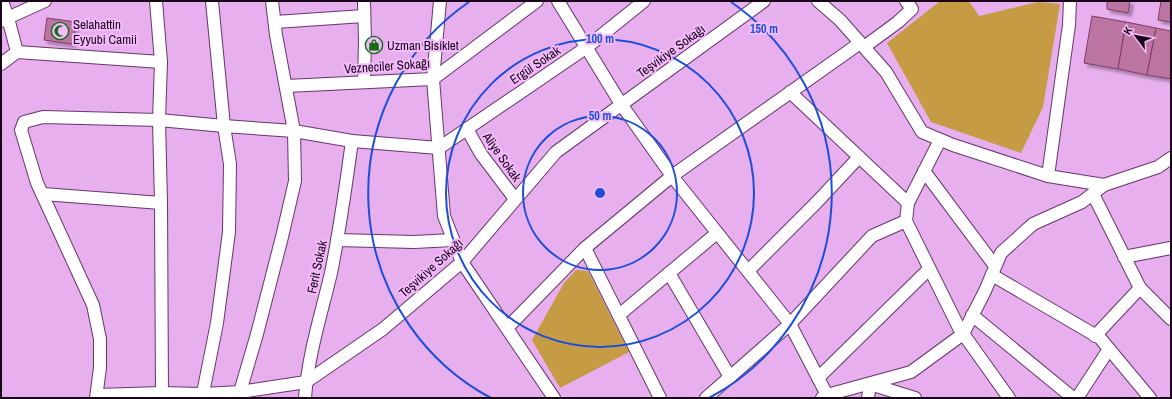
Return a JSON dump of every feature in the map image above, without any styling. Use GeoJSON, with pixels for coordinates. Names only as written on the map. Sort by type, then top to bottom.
{"type":"FeatureCollection","features":[{"type":"Feature","properties":{"kind":"street"},"geometry":{"type":"LineString","coordinates":[[2,1],[4,19],[17,52]]}},
{"type":"Feature","properties":{"kind":"street"},"geometry":{"type":"LineString","coordinates":[[4,19],[45,1]]}},
{"type":"Feature","properties":{"kind":"street"},"geometry":{"type":"LineString","coordinates":[[156,1],[161,62],[159,120],[162,393]]}},
{"type":"Feature","properties":{"kind":"street"},"geometry":{"type":"LineString","coordinates":[[202,396],[217,323],[229,232],[230,164],[224,126],[212,1]]}},
{"type":"Feature","properties":{"kind":"street"},"geometry":{"type":"LineString","coordinates":[[240,392],[261,319],[295,180],[294,131],[272,1]]}},
{"type":"Feature","properties":{"kind":"street"},"geometry":{"type":"LineString","coordinates":[[364,1],[364,82]]}},
{"type":"Feature","properties":{"kind":"street"},"geometry":{"type":"LineString","coordinates":[[440,1],[433,79],[444,216],[462,262],[554,398]]}},
{"type":"Feature","properties":{"kind":"street","name":"Vezneciler Sokağı"},"geometry":{"type":"LineString","coordinates":[[286,86],[433,79],[537,1]]}},
{"type":"Feature","properties":{"kind":"street"},"geometry":{"type":"LineString","coordinates":[[558,1],[621,104],[672,176],[790,324],[818,378],[824,396],[911,372],[963,334],[985,291],[1001,253],[1033,224],[1082,202],[1104,185],[1158,167],[1171,158]]}},
{"type":"Feature","properties":{"kind":"street","name":"Ergül Sokak"},"geometry":{"type":"LineString","coordinates":[[439,148],[587,47],[644,1]]}},
{"type":"Feature","properties":{"kind":"street","name":"Teşvikiye Sokağı"},"geometry":{"type":"LineString","coordinates":[[97,396],[162,393],[202,396],[306,382],[383,329],[462,262],[556,152],[764,1]]}},
{"type":"Feature","properties":{"kind":"street"},"geometry":{"type":"LineString","coordinates":[[818,1],[840,20],[886,72],[922,132],[953,145],[1048,176],[1104,185]]}},
{"type":"Feature","properties":{"kind":"street"},"geometry":{"type":"LineString","coordinates":[[506,328],[585,248],[672,176],[790,92],[898,22],[912,9],[906,1]]}},
{"type":"Feature","properties":{"kind":"street"},"geometry":{"type":"LineString","coordinates":[[1048,176],[1069,25],[1070,1]]}},
{"type":"Feature","properties":{"kind":"street"},"geometry":{"type":"LineString","coordinates":[[275,22],[364,16]]}},
{"type":"Feature","properties":{"kind":"street"},"geometry":{"type":"LineString","coordinates":[[1,64],[17,52],[161,62]]}},
{"type":"Feature","properties":{"kind":"street"},"geometry":{"type":"LineString","coordinates":[[790,92],[908,203]]}},
{"type":"Feature","properties":{"kind":"street"},"geometry":{"type":"LineString","coordinates":[[97,396],[100,368],[100,339],[93,305],[37,183],[21,130],[24,122],[43,117],[159,120],[294,131],[352,141],[439,148]]}},
{"type":"Feature","properties":{"kind":"street","name":"Aliye Sokak"},"geometry":{"type":"LineString","coordinates":[[467,129],[481,154],[515,199]]}},
{"type":"Feature","properties":{"kind":"street"},"geometry":{"type":"LineString","coordinates":[[940,140],[908,203],[906,221],[959,328],[1008,398]]}},
{"type":"Feature","properties":{"kind":"street","name":"Ferit Sokak"},"geometry":{"type":"LineString","coordinates":[[305,398],[310,354],[331,272],[337,240],[352,141]]}},
{"type":"Feature","properties":{"kind":"street"},"geometry":{"type":"LineString","coordinates":[[748,271],[817,202],[859,157]]}},
{"type":"Feature","properties":{"kind":"street"},"geometry":{"type":"LineString","coordinates":[[924,171],[994,270],[1100,338],[1150,398]]}},
{"type":"Feature","properties":{"kind":"street"},"geometry":{"type":"LineString","coordinates":[[43,194],[161,204]]}},
{"type":"Feature","properties":{"kind":"street"},"geometry":{"type":"LineString","coordinates":[[1092,194],[1140,288],[1171,319]]}},
{"type":"Feature","properties":{"kind":"street"},"geometry":{"type":"LineString","coordinates":[[706,398],[790,324],[872,236],[906,221]]}},
{"type":"Feature","properties":{"kind":"street"},"geometry":{"type":"LineString","coordinates":[[618,315],[718,233]]}},
{"type":"Feature","properties":{"kind":"street"},"geometry":{"type":"LineString","coordinates":[[337,240],[414,242],[453,240]]}},
{"type":"Feature","properties":{"kind":"street"},"geometry":{"type":"LineString","coordinates":[[585,248],[660,398]]}},
{"type":"Feature","properties":{"kind":"street"},"geometry":{"type":"LineString","coordinates":[[1124,257],[1171,248]]}},
{"type":"Feature","properties":{"kind":"street"},"geometry":{"type":"LineString","coordinates":[[818,378],[929,269]]}},
{"type":"Feature","properties":{"kind":"street"},"geometry":{"type":"LineString","coordinates":[[668,273],[730,377]]}},
{"type":"Feature","properties":{"kind":"street"},"geometry":{"type":"LineString","coordinates":[[1095,336],[1140,288]]}},
{"type":"Feature","properties":{"kind":"street"},"geometry":{"type":"LineString","coordinates":[[972,315],[1074,398]]}},
{"type":"Feature","properties":{"kind":"street"},"geometry":{"type":"LineString","coordinates":[[1077,398],[1109,349]]}},
{"type":"Feature","properties":{"kind":"street"},"geometry":{"type":"LineString","coordinates":[[868,398],[870,384]]}},
{"type":"Feature","properties":{"kind":"street"},"geometry":{"type":"LineString","coordinates":[[870,384],[915,398]]}},
{"type":"Feature","properties":{"kind":"shaded area"},"geometry":{"type":"Polygon","coordinates":[[[940,1],[969,1],[979,16],[1038,2],[1060,4],[1043,107],[1021,153],[931,122],[887,43],[940,1]]]}},
{"type":"Feature","properties":{"kind":"shaded area"},"geometry":{"type":"Polygon","coordinates":[[[576,270],[588,271],[629,352],[560,388],[532,340],[564,283],[576,270]]]}},
{"type":"Feature","properties":{"kind":"building"},"geometry":{"type":"Polygon","coordinates":[[[1107,1],[1130,1],[1128,13],[1107,9],[1107,1]]]}},
{"type":"Feature","properties":{"kind":"building"},"geometry":{"type":"Polygon","coordinates":[[[1161,1],[1171,1],[1171,22],[1158,20],[1161,1]]]}},
{"type":"Feature","properties":{"kind":"building"},"geometry":{"type":"Polygon","coordinates":[[[1092,16],[1126,22],[1118,69],[1084,63],[1092,16]]]}},
{"type":"Feature","properties":{"kind":"building","name":"Selahattin Eyyubi Camii"},"geometry":{"type":"Polygon","coordinates":[[[47,18],[76,22],[72,44],[44,40],[47,18]]]}},
{"type":"Feature","properties":{"kind":"building"},"geometry":{"type":"Polygon","coordinates":[[[1126,22],[1156,28],[1147,75],[1118,69],[1126,22]]]}},
{"type":"Feature","properties":{"kind":"building"},"geometry":{"type":"Polygon","coordinates":[[[1156,28],[1171,31],[1171,79],[1147,75],[1156,28]]]}},
{"type":"Feature","properties":{"kind":"place","name":"Selahattin Eyyubi Camii"},"geometry":{"type":"Point","coordinates":[60,31]}},
{"type":"Feature","properties":{"kind":"place","name":"Uzman Bisiklet"},"geometry":{"type":"Point","coordinates":[374,45]}}]}
